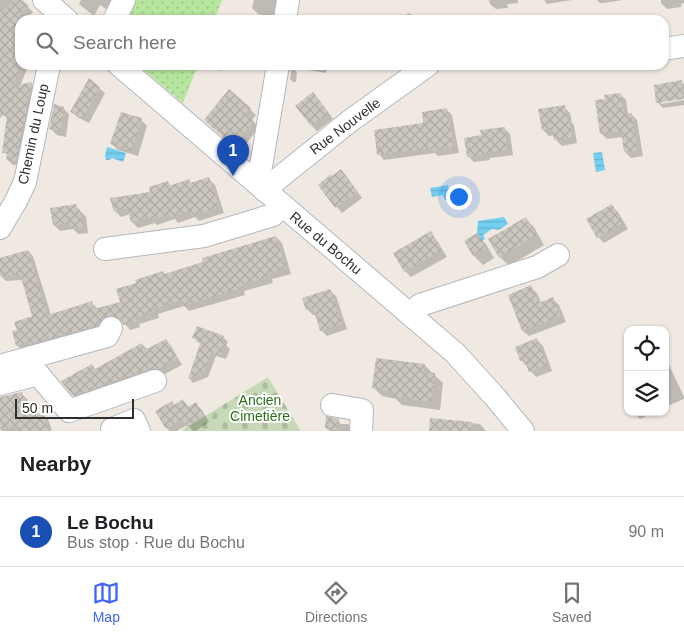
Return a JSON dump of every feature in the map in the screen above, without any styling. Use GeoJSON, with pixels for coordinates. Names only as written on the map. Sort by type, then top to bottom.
{"type":"FeatureCollection","features":[{"type":"Feature","properties":{"kind":"street"},"geometry":{"type":"LineString","coordinates":[[44,0],[61,15]]}},
{"type":"Feature","properties":{"kind":"street"},"geometry":{"type":"LineString","coordinates":[[116,15],[124,0]]}},
{"type":"Feature","properties":{"kind":"street"},"geometry":{"type":"LineString","coordinates":[[286,15],[288,0]]}},
{"type":"Feature","properties":{"kind":"street"},"geometry":{"type":"LineString","coordinates":[[669,48],[684,46]]}},
{"type":"Feature","properties":{"kind":"street","name":"Chemin du Loup"},"geometry":{"type":"LineString","coordinates":[[0,228],[25,182],[48,70]]}},
{"type":"Feature","properties":{"kind":"street","name":"Rue du Bochu"},"geometry":{"type":"LineString","coordinates":[[125,70],[455,353],[523,431]]}},
{"type":"Feature","properties":{"kind":"street"},"geometry":{"type":"LineString","coordinates":[[261,187],[277,70]]}},
{"type":"Feature","properties":{"kind":"street","name":"Rue Nouvelle"},"geometry":{"type":"LineString","coordinates":[[261,187],[421,70]]}},
{"type":"Feature","properties":{"kind":"street"},"geometry":{"type":"LineString","coordinates":[[105,249],[204,236],[273,215],[282,205]]}},
{"type":"Feature","properties":{"kind":"street"},"geometry":{"type":"LineString","coordinates":[[410,314],[420,305],[537,267],[558,255]]}},
{"type":"Feature","properties":{"kind":"street"},"geometry":{"type":"LineString","coordinates":[[0,366],[107,336],[111,328]]}},
{"type":"Feature","properties":{"kind":"street"},"geometry":{"type":"LineString","coordinates":[[0,384],[38,374],[69,411],[155,381]]}},
{"type":"Feature","properties":{"kind":"street"},"geometry":{"type":"LineString","coordinates":[[332,405],[362,410],[360,431]]}},
{"type":"Feature","properties":{"kind":"street"},"geometry":{"type":"LineString","coordinates":[[111,430],[134,420],[139,431]]}},
{"type":"Feature","properties":{"kind":"green space"},"geometry":{"type":"Polygon","coordinates":[[[129,0],[222,0],[216,15],[123,15],[129,0]]]}},
{"type":"Feature","properties":{"kind":"green space"},"geometry":{"type":"Polygon","coordinates":[[[144,70],[196,70],[183,103],[144,70]]]}},
{"type":"Feature","properties":{"kind":"green space","name":"Ancien Cimetière"},"geometry":{"type":"Polygon","coordinates":[[[268,377],[301,431],[181,431],[268,377]]]}},
{"type":"Feature","properties":{"kind":"water"},"geometry":{"type":"Polygon","coordinates":[[[107,147],[126,153],[123,162],[112,158],[106,160],[107,147]]]}},
{"type":"Feature","properties":{"kind":"water"},"geometry":{"type":"Polygon","coordinates":[[[602,152],[605,170],[596,172],[593,153],[602,152]]]}},
{"type":"Feature","properties":{"kind":"water"},"geometry":{"type":"Polygon","coordinates":[[[448,185],[451,199],[445,200],[443,195],[432,197],[430,188],[448,185]]]}},
{"type":"Feature","properties":{"kind":"water"},"geometry":{"type":"Polygon","coordinates":[[[504,217],[508,224],[499,230],[492,229],[483,235],[485,239],[481,241],[477,233],[478,221],[504,217]]]}},
{"type":"Feature","properties":{"kind":"building"},"geometry":{"type":"Polygon","coordinates":[[[13,0],[22,0],[29,6],[20,15],[15,15],[15,70],[19,70],[13,86],[32,82],[16,161],[6,160],[7,153],[2,153],[7,115],[3,113],[0,118],[0,13],[13,0]]]}},
{"type":"Feature","properties":{"kind":"building"},"geometry":{"type":"Polygon","coordinates":[[[89,78],[100,87],[83,118],[70,112],[89,78]]]}},
{"type":"Feature","properties":{"kind":"building"},"geometry":{"type":"Polygon","coordinates":[[[682,80],[684,99],[656,103],[654,85],[682,80]]]}},
{"type":"Feature","properties":{"kind":"building"},"geometry":{"type":"Polygon","coordinates":[[[229,89],[251,108],[246,114],[254,121],[234,147],[204,120],[229,89]]]}},
{"type":"Feature","properties":{"kind":"building"},"geometry":{"type":"Polygon","coordinates":[[[313,92],[329,113],[311,126],[295,106],[313,92]]]}},
{"type":"Feature","properties":{"kind":"building"},"geometry":{"type":"Polygon","coordinates":[[[621,93],[624,113],[632,113],[637,151],[624,152],[621,131],[600,134],[595,100],[605,99],[604,95],[621,93]]]}},
{"type":"Feature","properties":{"kind":"building"},"geometry":{"type":"Polygon","coordinates":[[[54,104],[64,107],[60,131],[49,129],[54,104]]]}},
{"type":"Feature","properties":{"kind":"building"},"geometry":{"type":"Polygon","coordinates":[[[565,105],[572,138],[554,140],[552,129],[542,130],[538,109],[565,105]]]}},
{"type":"Feature","properties":{"kind":"building"},"geometry":{"type":"Polygon","coordinates":[[[447,108],[454,147],[431,151],[431,148],[377,155],[374,130],[423,123],[422,112],[447,108]]]}},
{"type":"Feature","properties":{"kind":"building"},"geometry":{"type":"Polygon","coordinates":[[[121,112],[142,118],[132,151],[110,144],[121,112]]]}},
{"type":"Feature","properties":{"kind":"building"},"geometry":{"type":"Polygon","coordinates":[[[505,127],[507,150],[467,157],[464,138],[481,135],[480,130],[505,127]]]}},
{"type":"Feature","properties":{"kind":"building"},"geometry":{"type":"Polygon","coordinates":[[[341,169],[358,192],[335,208],[318,185],[331,174],[332,176],[341,169]]]}},
{"type":"Feature","properties":{"kind":"building"},"geometry":{"type":"Polygon","coordinates":[[[209,177],[219,207],[192,216],[190,211],[171,217],[170,214],[150,220],[150,217],[131,222],[127,208],[114,212],[110,198],[150,192],[149,187],[168,181],[169,186],[189,179],[190,183],[209,177]]]}},
{"type":"Feature","properties":{"kind":"building"},"geometry":{"type":"Polygon","coordinates":[[[76,204],[77,210],[80,210],[83,227],[71,229],[70,223],[53,225],[50,208],[76,204]]]}},
{"type":"Feature","properties":{"kind":"building"},"geometry":{"type":"Polygon","coordinates":[[[612,204],[623,223],[597,238],[586,219],[612,204]]]}},
{"type":"Feature","properties":{"kind":"building"},"geometry":{"type":"Polygon","coordinates":[[[526,217],[536,235],[499,258],[488,239],[526,217]]]}},
{"type":"Feature","properties":{"kind":"building"},"geometry":{"type":"Polygon","coordinates":[[[431,231],[442,250],[404,272],[393,253],[431,231]]]}},
{"type":"Feature","properties":{"kind":"building"},"geometry":{"type":"Polygon","coordinates":[[[477,233],[486,249],[473,256],[464,241],[477,233]]]}},
{"type":"Feature","properties":{"kind":"building"},"geometry":{"type":"Polygon","coordinates":[[[276,236],[286,268],[267,274],[268,277],[239,286],[240,289],[182,306],[181,300],[153,309],[154,312],[135,318],[136,322],[123,325],[122,320],[110,315],[103,317],[98,325],[16,346],[12,331],[17,330],[14,322],[32,316],[20,274],[0,276],[0,258],[28,250],[48,315],[92,301],[94,309],[120,302],[116,289],[136,283],[135,280],[163,271],[164,274],[203,262],[202,258],[276,236]]]}},
{"type":"Feature","properties":{"kind":"building"},"geometry":{"type":"Polygon","coordinates":[[[531,285],[539,303],[553,297],[561,316],[522,331],[508,295],[531,285]]]}},
{"type":"Feature","properties":{"kind":"building"},"geometry":{"type":"Polygon","coordinates":[[[330,289],[342,324],[320,331],[313,308],[306,310],[302,298],[330,289]]]}},
{"type":"Feature","properties":{"kind":"building"},"geometry":{"type":"Polygon","coordinates":[[[197,326],[224,336],[221,341],[226,343],[221,355],[211,352],[204,372],[188,379],[201,341],[192,338],[197,326]]]}},
{"type":"Feature","properties":{"kind":"building"},"geometry":{"type":"Polygon","coordinates":[[[537,338],[547,365],[529,372],[524,359],[520,361],[515,347],[537,338]]]}},
{"type":"Feature","properties":{"kind":"building"},"geometry":{"type":"Polygon","coordinates":[[[166,339],[177,359],[159,369],[140,371],[73,396],[61,381],[92,364],[95,369],[142,343],[145,350],[166,339]]]}},
{"type":"Feature","properties":{"kind":"building"},"geometry":{"type":"Polygon","coordinates":[[[376,358],[425,364],[424,372],[435,373],[432,402],[392,397],[393,392],[372,388],[376,358]]]}},
{"type":"Feature","properties":{"kind":"building"},"geometry":{"type":"Polygon","coordinates":[[[22,392],[30,416],[43,412],[49,431],[18,431],[17,428],[0,428],[0,397],[22,392]]]}},
{"type":"Feature","properties":{"kind":"building"},"geometry":{"type":"Polygon","coordinates":[[[183,399],[188,407],[196,402],[204,416],[187,427],[182,419],[166,429],[155,411],[172,401],[174,405],[183,399]]]}},
{"type":"Feature","properties":{"kind":"building"},"geometry":{"type":"Polygon","coordinates":[[[326,416],[339,419],[337,430],[325,428],[326,416]]]}},
{"type":"Feature","properties":{"kind":"building"},"geometry":{"type":"Polygon","coordinates":[[[430,418],[472,422],[471,431],[429,431],[430,418]]]}},
{"type":"Feature","properties":{"kind":"place","name":"Le Bochu"},"geometry":{"type":"Point","coordinates":[233,176]}}]}
